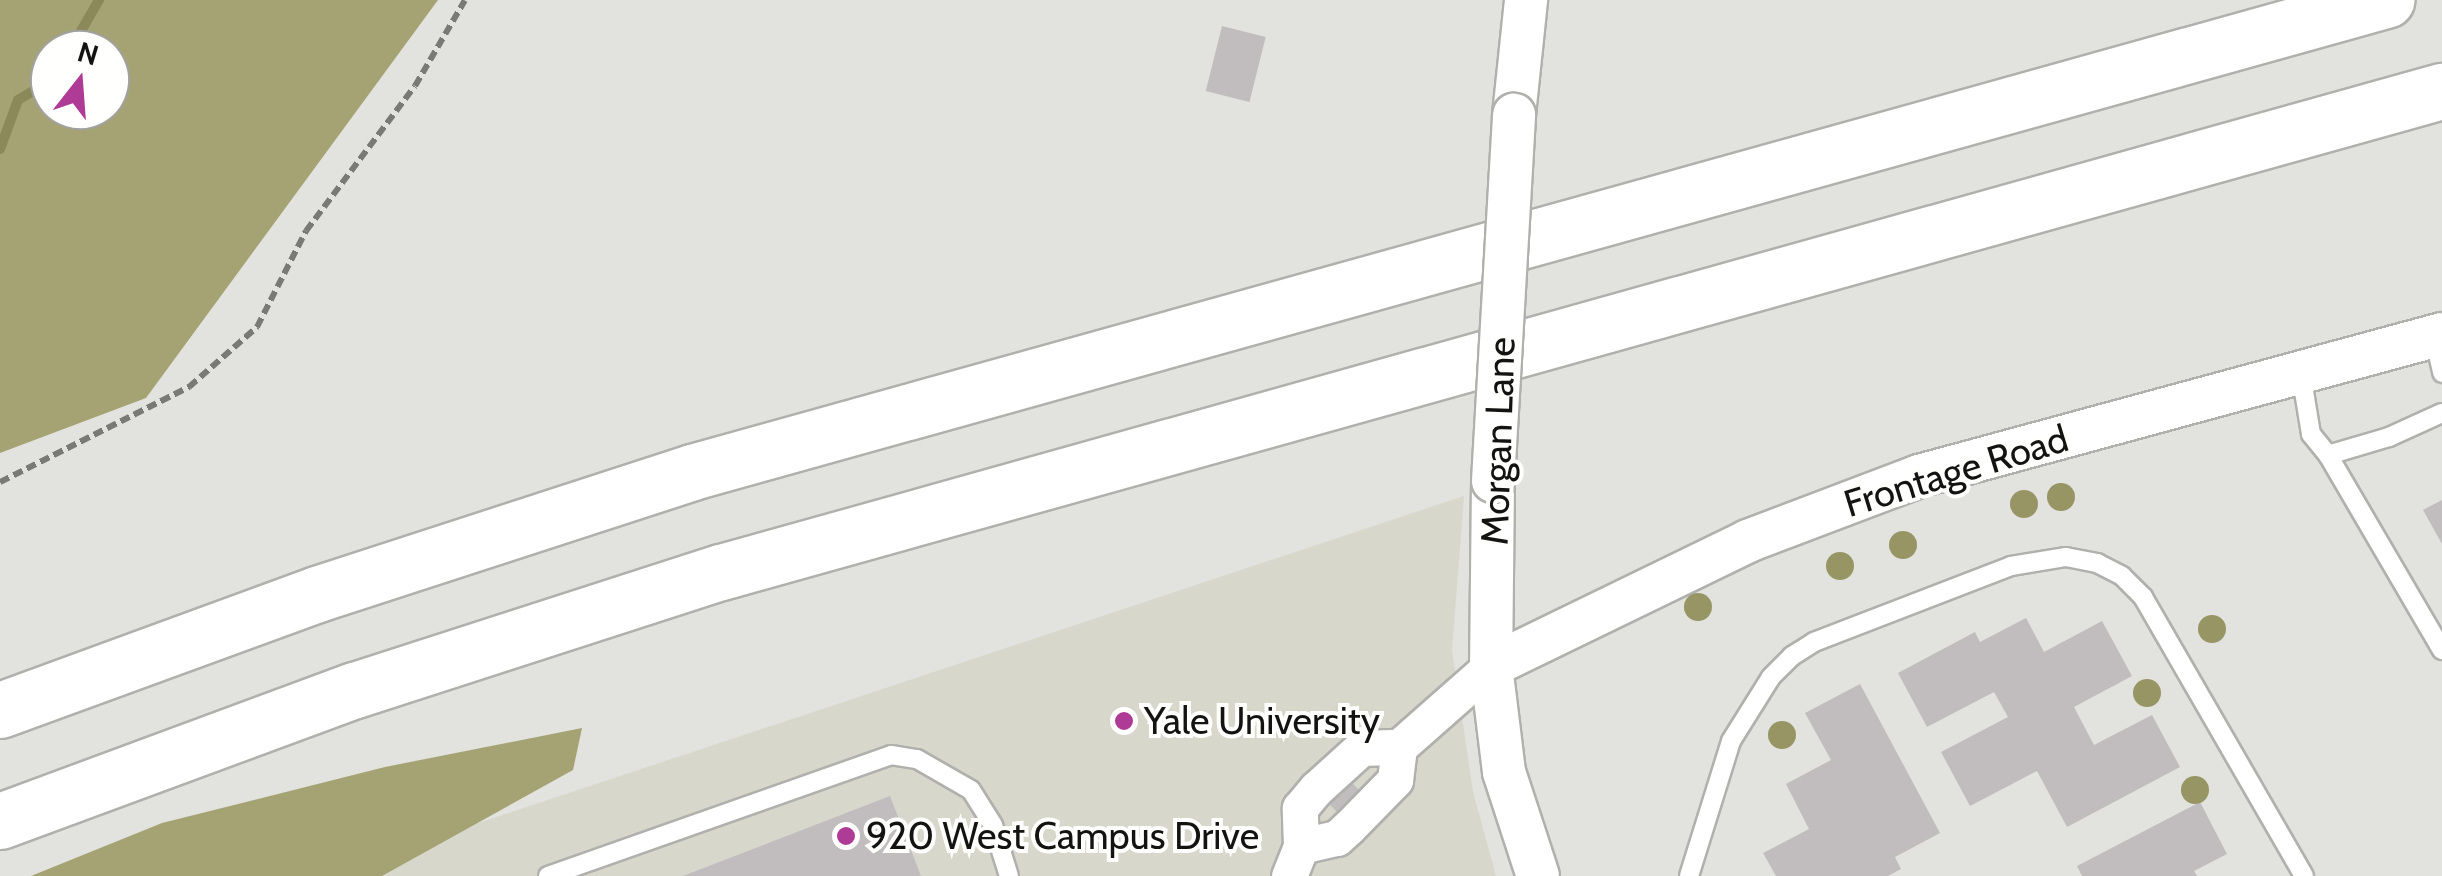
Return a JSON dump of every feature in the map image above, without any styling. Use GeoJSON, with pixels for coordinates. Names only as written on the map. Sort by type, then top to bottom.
{"type":"FeatureCollection","features":[{"type":"Feature","properties":{"kind":"highway"},"geometry":{"type":"LineString","coordinates":[[0,710],[354,581],[692,472],[2386,0]]}},
{"type":"Feature","properties":{"kind":"highway"},"geometry":{"type":"LineString","coordinates":[[0,820],[355,690],[721,572],[2442,91]]}},
{"type":"Feature","properties":{"kind":"street","name":"Morgan Lane"},"geometry":{"type":"LineString","coordinates":[[1526,0],[1514,116],[1493,481],[1491,666],[1504,772],[1538,876]]}},
{"type":"Feature","properties":{"kind":"street","name":"Frontage Road"},"geometry":{"type":"LineString","coordinates":[[1491,666],[1748,541],[1919,476],[2301,372],[2439,348]]}},
{"type":"Feature","properties":{"kind":"street"},"geometry":{"type":"LineString","coordinates":[[1295,861],[1300,808],[1316,789],[1361,748],[1399,747],[1491,666]]}},
{"type":"Feature","properties":{"kind":"street"},"geometry":{"type":"LineString","coordinates":[[1295,861],[1337,838],[1395,780],[1399,747]]}},
{"type":"Feature","properties":{"kind":"lane"},"geometry":{"type":"LineString","coordinates":[[2301,372],[2312,434],[2442,650]]}},
{"type":"Feature","properties":{"kind":"lane"},"geometry":{"type":"LineString","coordinates":[[2328,455],[2390,438],[2442,412]]}},
{"type":"Feature","properties":{"kind":"lane"},"geometry":{"type":"LineString","coordinates":[[1689,876],[1731,741],[1761,691],[1792,656],[1814,642],[2011,566],[2066,557],[2097,563],[2122,576],[2143,597],[2304,876]]}},
{"type":"Feature","properties":{"kind":"lane"},"geometry":{"type":"LineString","coordinates":[[548,876],[892,756],[917,759],[972,790],[993,825],[1009,876]]}},
{"type":"Feature","properties":{"kind":"path"},"geometry":{"type":"LineString","coordinates":[[0,482],[188,387],[258,327],[306,231],[415,86],[464,0]]}},
{"type":"Feature","properties":{"kind":"shaded area"},"geometry":{"type":"Polygon","coordinates":[[[0,0],[438,0],[146,398],[0,453],[0,0]]]}},
{"type":"Feature","properties":{"kind":"shaded area","name":"Yale University"},"geometry":{"type":"Polygon","coordinates":[[[1464,496],[1452,650],[1473,792],[1496,876],[319,876],[1464,496]]]}},
{"type":"Feature","properties":{"kind":"shaded area"},"geometry":{"type":"Polygon","coordinates":[[[582,728],[573,770],[382,876],[31,876],[162,823],[385,767],[582,728]]]}},
{"type":"Feature","properties":{"kind":"building"},"geometry":{"type":"Polygon","coordinates":[[[1222,26],[1266,37],[1249,102],[1206,91],[1222,26]]]}},
{"type":"Feature","properties":{"kind":"building"},"geometry":{"type":"Polygon","coordinates":[[[2442,500],[2442,544],[2423,510],[2442,500]]]}},
{"type":"Feature","properties":{"kind":"building"},"geometry":{"type":"Polygon","coordinates":[[[2026,618],[2044,652],[2102,621],[2132,676],[2074,707],[2094,745],[2152,715],[2180,767],[2067,827],[2037,771],[1970,806],[1941,752],[2008,717],[1994,692],[1927,727],[1898,673],[1975,632],[1980,642],[2026,618]]]}},
{"type":"Feature","properties":{"kind":"building"},"geometry":{"type":"Polygon","coordinates":[[[1860,684],[1940,833],[1895,857],[1901,869],[1888,876],[1776,876],[1763,853],[1809,829],[1786,784],[1831,760],[1805,713],[1860,684]]]}},
{"type":"Feature","properties":{"kind":"building"},"geometry":{"type":"Polygon","coordinates":[[[1348,779],[1361,792],[1339,814],[1326,801],[1348,779]]]}},
{"type":"Feature","properties":{"kind":"building","name":"920 West Campus Drive"},"geometry":{"type":"Polygon","coordinates":[[[890,796],[921,876],[683,876],[890,796]]]}},
{"type":"Feature","properties":{"kind":"building"},"geometry":{"type":"Polygon","coordinates":[[[2200,802],[2227,854],[2194,871],[2197,876],[2082,876],[2077,866],[2200,802]]]}},
{"type":"Feature","properties":{"kind":"waterway"},"geometry":{"type":"LineString","coordinates":[[82,30],[99,0]]}},
{"type":"Feature","properties":{"kind":"waterway"},"geometry":{"type":"LineString","coordinates":[[0,149],[18,100],[30,93]]}},
{"type":"Feature","properties":{"kind":"place","name":"Yale University"},"geometry":{"type":"Point","coordinates":[1124,721]}},
{"type":"Feature","properties":{"kind":"place","name":"920 West Campus Drive"},"geometry":{"type":"Point","coordinates":[846,836]}}]}
